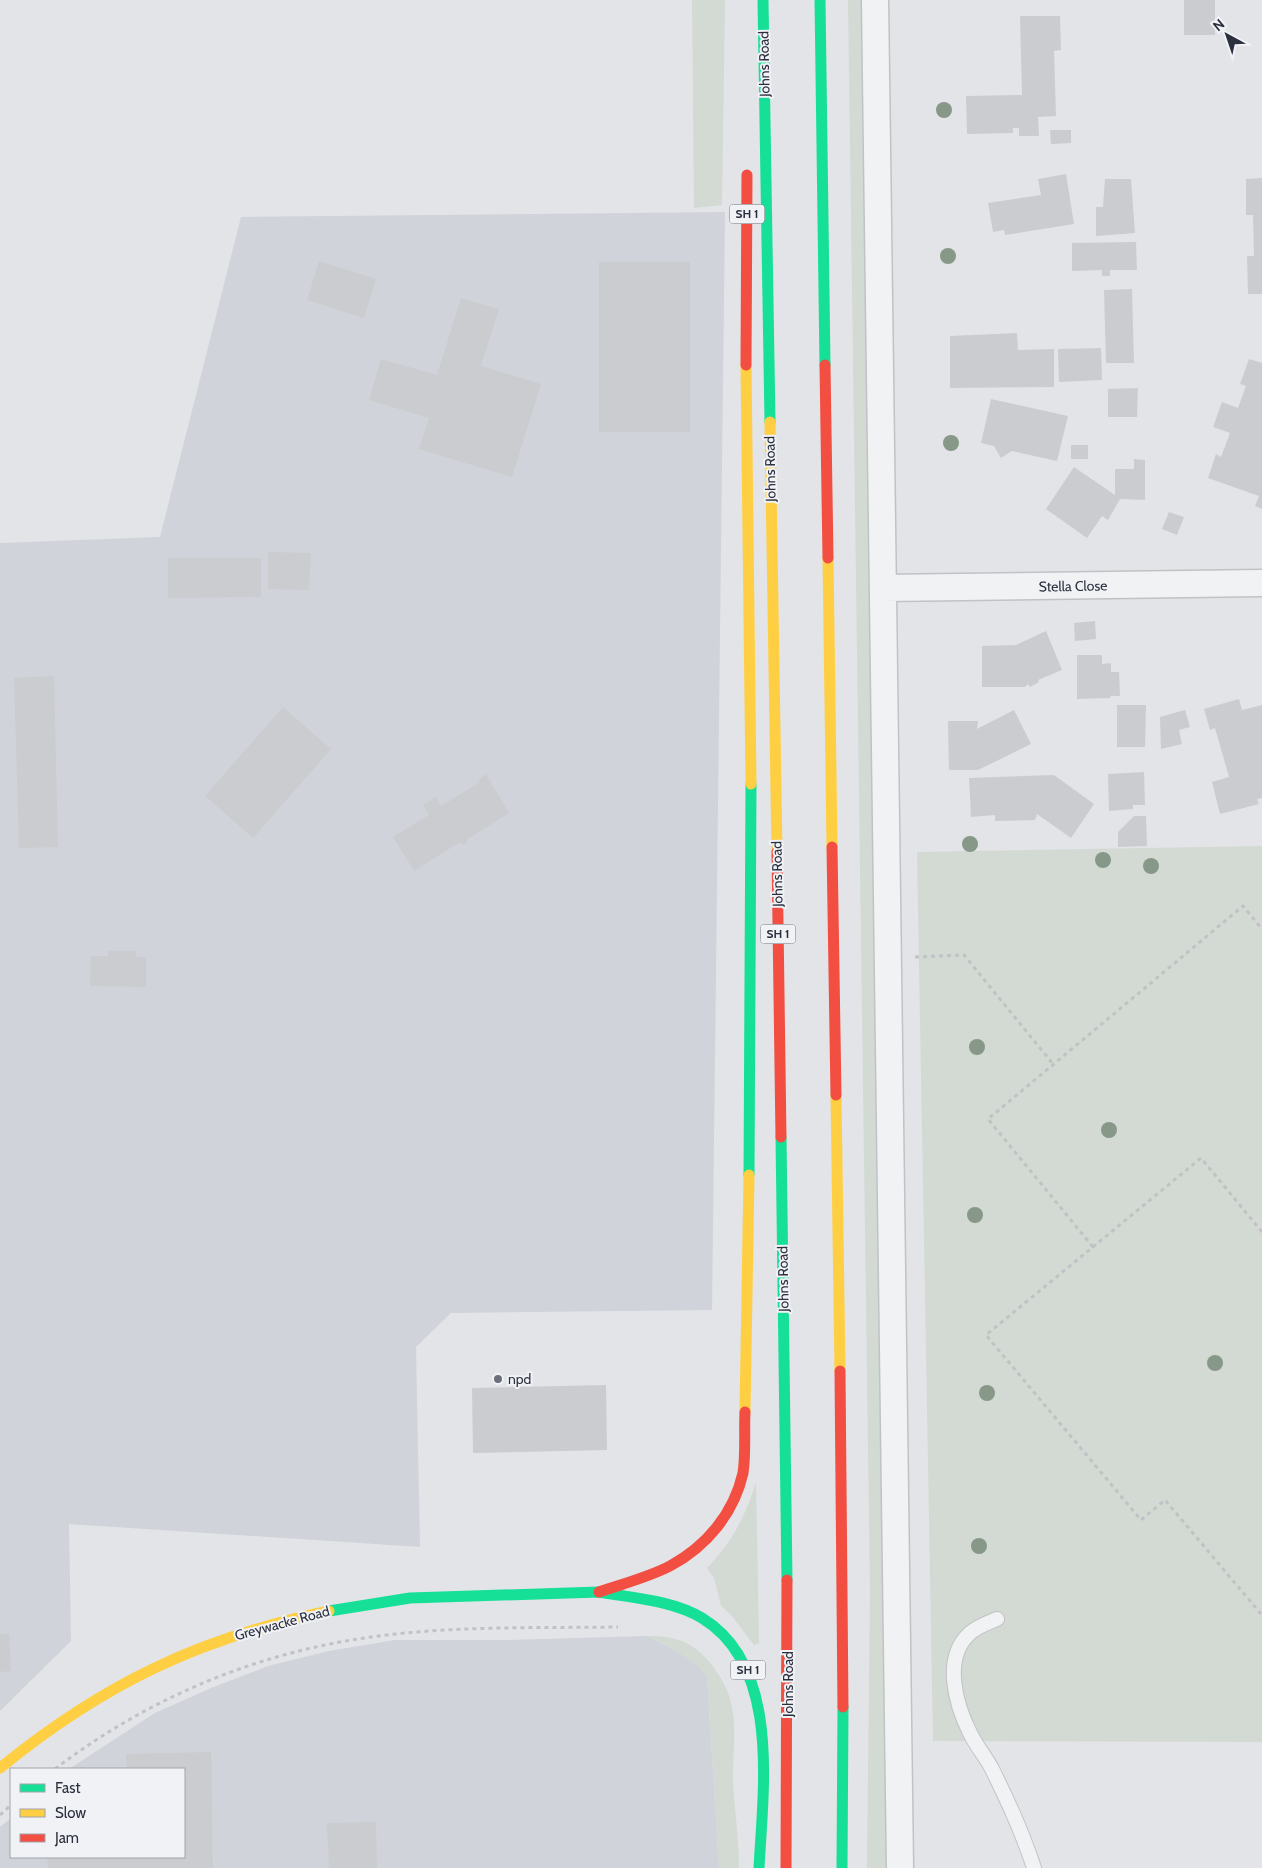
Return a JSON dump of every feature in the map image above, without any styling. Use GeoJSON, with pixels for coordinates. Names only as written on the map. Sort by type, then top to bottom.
{"type":"FeatureCollection","features":[{"type":"Feature","properties":{"kind":"main road","name":"Johns Road"},"geometry":{"type":"LineString","coordinates":[[763,0],[786,1473],[788,1671],[786,1868]]}},
{"type":"Feature","properties":{"kind":"main road"},"geometry":{"type":"LineString","coordinates":[[820,0],[843,1571],[842,1868]]}},
{"type":"Feature","properties":{"kind":"main road","name":"SH 1"},"geometry":{"type":"LineString","coordinates":[[599,1592],[670,1566],[704,1543],[729,1511],[736,1497],[743,1471],[747,1348],[752,851],[746,449],[747,168]]}},
{"type":"Feature","properties":{"kind":"main road","name":"SH 1"},"geometry":{"type":"LineString","coordinates":[[599,1592],[686,1611],[718,1628],[737,1649],[746,1666],[758,1705],[762,1754],[759,1868]]}},
{"type":"Feature","properties":{"kind":"main road","name":"Greywacke Road"},"geometry":{"type":"LineString","coordinates":[[0,1768],[88,1703],[151,1669],[220,1639],[299,1616],[404,1599],[599,1592]]}},
{"type":"Feature","properties":{"kind":"street"},"geometry":{"type":"LineString","coordinates":[[875,0],[900,1868]]}},
{"type":"Feature","properties":{"kind":"street","name":"Stella Close"},"geometry":{"type":"LineString","coordinates":[[884,588],[1262,583]]}},
{"type":"Feature","properties":{"kind":"lane"},"geometry":{"type":"LineString","coordinates":[[997,1619],[980,1625],[969,1634],[960,1649],[955,1665],[954,1683],[959,1708],[1014,1815],[1034,1868]]}},
{"type":"Feature","properties":{"kind":"path"},"geometry":{"type":"LineString","coordinates":[[1093,1246],[988,1119],[1243,906],[1262,929]]}},
{"type":"Feature","properties":{"kind":"path"},"geometry":{"type":"LineString","coordinates":[[888,958],[964,955],[1054,1064]]}},
{"type":"Feature","properties":{"kind":"path"},"geometry":{"type":"LineString","coordinates":[[1261,1614],[1165,1500],[1141,1520],[986,1335],[1200,1158],[1262,1232]]}},
{"type":"Feature","properties":{"kind":"path"},"geometry":{"type":"LineString","coordinates":[[56,1768],[90,1742],[174,1695],[224,1674],[282,1655],[356,1639],[428,1631],[620,1627]]}},
{"type":"Feature","properties":{"kind":"path"},"geometry":{"type":"LineString","coordinates":[[0,1815],[10,1806]]}},
{"type":"Feature","properties":{"kind":"shaded area"},"geometry":{"type":"Polygon","coordinates":[[[692,0],[725,0],[722,205],[694,208],[692,0]]]}},
{"type":"Feature","properties":{"kind":"shaded area"},"geometry":{"type":"Polygon","coordinates":[[[848,0],[865,0],[890,1868],[867,1868],[870,1591],[848,0]]]}},
{"type":"Feature","properties":{"kind":"shaded area"},"geometry":{"type":"Polygon","coordinates":[[[725,212],[712,1310],[451,1313],[416,1347],[420,1547],[69,1524],[71,1641],[0,1711],[0,543],[160,537],[241,217],[725,212]]]}},
{"type":"Feature","properties":{"kind":"shaded area"},"geometry":{"type":"Polygon","coordinates":[[[1262,846],[1262,1742],[933,1741],[917,852],[1262,846]]]}},
{"type":"Feature","properties":{"kind":"shaded area"},"geometry":{"type":"Polygon","coordinates":[[[756,1482],[759,1643],[754,1645],[731,1615],[721,1606],[714,1578],[707,1568],[724,1548],[737,1528],[748,1506],[756,1482]]]}},
{"type":"Feature","properties":{"kind":"shaded area"},"geometry":{"type":"Polygon","coordinates":[[[647,1636],[677,1651],[699,1666],[707,1677],[719,1868],[0,1868],[0,1827],[10,1819],[10,1858],[185,1858],[185,1768],[71,1768],[155,1713],[211,1688],[268,1666],[329,1651],[395,1640],[508,1640],[647,1636]]]}},
{"type":"Feature","properties":{"kind":"shaded area"},"geometry":{"type":"Polygon","coordinates":[[[647,1636],[666,1637],[690,1645],[710,1663],[728,1692],[734,1721],[733,1784],[739,1868],[719,1868],[707,1677],[687,1658],[647,1636]]]}},
{"type":"Feature","properties":{"kind":"building"},"geometry":{"type":"Polygon","coordinates":[[[1184,0],[1215,0],[1215,35],[1184,35],[1184,0]]]}},
{"type":"Feature","properties":{"kind":"building"},"geometry":{"type":"Polygon","coordinates":[[[1020,16],[1060,16],[1061,50],[1054,51],[1056,116],[1038,117],[1039,136],[1019,136],[1019,128],[1013,128],[1013,133],[967,134],[966,96],[1022,95],[1020,16]]]}},
{"type":"Feature","properties":{"kind":"building"},"geometry":{"type":"Polygon","coordinates":[[[1050,130],[1071,130],[1071,143],[1051,144],[1050,130]]]}},
{"type":"Feature","properties":{"kind":"building"},"geometry":{"type":"Polygon","coordinates":[[[1066,174],[1074,224],[1005,235],[1004,230],[993,232],[988,203],[1041,195],[1038,179],[1066,174]]]}},
{"type":"Feature","properties":{"kind":"building"},"geometry":{"type":"Polygon","coordinates":[[[1262,178],[1262,294],[1248,294],[1247,256],[1254,256],[1253,215],[1246,215],[1246,179],[1262,178]]]}},
{"type":"Feature","properties":{"kind":"building"},"geometry":{"type":"Polygon","coordinates":[[[1105,179],[1131,179],[1135,233],[1096,236],[1096,207],[1103,207],[1105,179]]]}},
{"type":"Feature","properties":{"kind":"building"},"geometry":{"type":"Polygon","coordinates":[[[1136,242],[1137,270],[1110,270],[1110,276],[1102,276],[1102,270],[1072,271],[1072,243],[1136,242]]]}},
{"type":"Feature","properties":{"kind":"building"},"geometry":{"type":"Polygon","coordinates":[[[319,261],[376,279],[364,318],[307,300],[319,261]]]}},
{"type":"Feature","properties":{"kind":"building"},"geometry":{"type":"Polygon","coordinates":[[[599,262],[690,262],[690,432],[599,432],[599,262]]]}},
{"type":"Feature","properties":{"kind":"building"},"geometry":{"type":"Polygon","coordinates":[[[1132,289],[1134,363],[1106,363],[1104,290],[1132,289]]]}},
{"type":"Feature","properties":{"kind":"building"},"geometry":{"type":"Polygon","coordinates":[[[461,298],[499,309],[481,366],[541,384],[512,477],[419,449],[429,418],[369,400],[381,359],[437,375],[461,298]]]}},
{"type":"Feature","properties":{"kind":"building"},"geometry":{"type":"Polygon","coordinates":[[[1017,333],[1018,350],[1054,349],[1054,387],[950,388],[950,336],[1017,333]]]}},
{"type":"Feature","properties":{"kind":"building"},"geometry":{"type":"Polygon","coordinates":[[[1101,348],[1102,380],[1059,382],[1058,349],[1101,348]]]}},
{"type":"Feature","properties":{"kind":"building"},"geometry":{"type":"Polygon","coordinates":[[[1249,359],[1262,363],[1262,509],[1255,506],[1259,496],[1208,478],[1216,454],[1221,457],[1230,433],[1213,427],[1222,402],[1238,408],[1246,386],[1240,384],[1249,359]]]}},
{"type":"Feature","properties":{"kind":"building"},"geometry":{"type":"Polygon","coordinates":[[[1138,388],[1137,417],[1108,417],[1108,389],[1138,388]]]}},
{"type":"Feature","properties":{"kind":"building"},"geometry":{"type":"Polygon","coordinates":[[[991,399],[1068,416],[1057,461],[1012,451],[1001,458],[994,446],[981,443],[991,399]]]}},
{"type":"Feature","properties":{"kind":"building"},"geometry":{"type":"Polygon","coordinates":[[[1071,445],[1088,445],[1088,459],[1071,459],[1071,445]]]}},
{"type":"Feature","properties":{"kind":"building"},"geometry":{"type":"Polygon","coordinates":[[[1134,459],[1145,460],[1145,500],[1120,499],[1108,520],[1102,516],[1087,538],[1046,509],[1074,467],[1115,495],[1115,469],[1134,469],[1134,459]]]}},
{"type":"Feature","properties":{"kind":"building"},"geometry":{"type":"Polygon","coordinates":[[[1169,512],[1184,517],[1177,535],[1162,529],[1169,512]]]}},
{"type":"Feature","properties":{"kind":"building"},"geometry":{"type":"Polygon","coordinates":[[[268,552],[311,553],[309,590],[268,589],[268,552]]]}},
{"type":"Feature","properties":{"kind":"building"},"geometry":{"type":"Polygon","coordinates":[[[168,558],[261,558],[261,597],[168,598],[168,558]]]}},
{"type":"Feature","properties":{"kind":"building"},"geometry":{"type":"Polygon","coordinates":[[[1095,621],[1096,639],[1075,641],[1074,623],[1095,621]]]}},
{"type":"Feature","properties":{"kind":"building"},"geometry":{"type":"Polygon","coordinates":[[[1046,631],[1062,670],[1038,680],[1039,682],[1030,687],[1028,684],[1025,687],[982,687],[982,646],[1016,645],[1046,631]]]}},
{"type":"Feature","properties":{"kind":"building"},"geometry":{"type":"Polygon","coordinates":[[[1077,655],[1102,655],[1102,664],[1111,663],[1111,672],[1119,672],[1120,696],[1077,699],[1077,655]]]}},
{"type":"Feature","properties":{"kind":"building"},"geometry":{"type":"Polygon","coordinates":[[[54,676],[58,847],[19,848],[14,678],[54,676]]]}},
{"type":"Feature","properties":{"kind":"building"},"geometry":{"type":"Polygon","coordinates":[[[1239,699],[1242,710],[1262,705],[1262,798],[1257,799],[1259,804],[1220,814],[1212,782],[1229,777],[1215,728],[1210,730],[1204,709],[1239,699]]]}},
{"type":"Feature","properties":{"kind":"building"},"geometry":{"type":"Polygon","coordinates":[[[1117,705],[1146,705],[1145,747],[1117,747],[1117,705]]]}},
{"type":"Feature","properties":{"kind":"building"},"geometry":{"type":"Polygon","coordinates":[[[283,707],[331,749],[253,838],[205,796],[283,707]]]}},
{"type":"Feature","properties":{"kind":"building"},"geometry":{"type":"Polygon","coordinates":[[[1014,710],[1031,744],[978,770],[949,770],[948,721],[978,721],[977,729],[1014,710]]]}},
{"type":"Feature","properties":{"kind":"building"},"geometry":{"type":"Polygon","coordinates":[[[1185,710],[1190,727],[1179,730],[1182,744],[1161,749],[1160,717],[1185,710]]]}},
{"type":"Feature","properties":{"kind":"building"},"geometry":{"type":"Polygon","coordinates":[[[1144,772],[1145,805],[1133,805],[1133,809],[1109,811],[1108,774],[1144,772]]]}},
{"type":"Feature","properties":{"kind":"building"},"geometry":{"type":"Polygon","coordinates":[[[486,774],[509,813],[466,840],[468,842],[463,845],[460,842],[414,871],[393,837],[429,815],[423,805],[436,797],[441,806],[480,782],[479,779],[486,774]]]}},
{"type":"Feature","properties":{"kind":"building"},"geometry":{"type":"Polygon","coordinates":[[[1054,775],[1094,804],[1071,838],[1037,814],[1035,820],[995,821],[995,815],[971,817],[969,778],[1054,775]]]}},
{"type":"Feature","properties":{"kind":"building"},"geometry":{"type":"Polygon","coordinates":[[[1134,816],[1146,816],[1147,846],[1118,847],[1118,832],[1134,816]]]}},
{"type":"Feature","properties":{"kind":"building"},"geometry":{"type":"Polygon","coordinates":[[[108,951],[136,951],[136,957],[146,957],[146,987],[90,986],[91,956],[108,956],[108,951]]]}},
{"type":"Feature","properties":{"kind":"building"},"geometry":{"type":"Polygon","coordinates":[[[606,1385],[607,1450],[473,1453],[472,1388],[606,1385]]]}},
{"type":"Feature","properties":{"kind":"building"},"geometry":{"type":"Polygon","coordinates":[[[0,1634],[9,1634],[11,1671],[0,1672],[0,1634]]]}},
{"type":"Feature","properties":{"kind":"building"},"geometry":{"type":"Polygon","coordinates":[[[211,1752],[213,1868],[48,1868],[47,1858],[185,1858],[185,1768],[127,1768],[126,1754],[211,1752]]]}},
{"type":"Feature","properties":{"kind":"building"},"geometry":{"type":"Polygon","coordinates":[[[376,1822],[377,1868],[329,1868],[327,1823],[376,1822]]]}},
{"type":"Feature","properties":{"kind":"traffic: fast"},"geometry":{"type":"LineString","coordinates":[[763,0],[770,422]]}},
{"type":"Feature","properties":{"kind":"traffic: fast"},"geometry":{"type":"LineString","coordinates":[[820,0],[825,365]]}},
{"type":"Feature","properties":{"kind":"traffic: fast"},"geometry":{"type":"LineString","coordinates":[[749,1175],[751,784]]}},
{"type":"Feature","properties":{"kind":"traffic: fast"},"geometry":{"type":"LineString","coordinates":[[781,1137],[787,1580]]}},
{"type":"Feature","properties":{"kind":"traffic: fast"},"geometry":{"type":"LineString","coordinates":[[329,1611],[410,1598],[599,1592]]}},
{"type":"Feature","properties":{"kind":"traffic: fast"},"geometry":{"type":"LineString","coordinates":[[599,1592],[665,1603],[702,1618],[727,1639],[745,1666],[756,1697],[762,1731],[764,1767],[759,1868]]}},
{"type":"Feature","properties":{"kind":"traffic: fast"},"geometry":{"type":"LineString","coordinates":[[842,1868],[843,1707]]}},
{"type":"Feature","properties":{"kind":"traffic: slow"},"geometry":{"type":"LineString","coordinates":[[746,365],[751,784]]}},
{"type":"Feature","properties":{"kind":"traffic: slow"},"geometry":{"type":"LineString","coordinates":[[770,422],[777,852]]}},
{"type":"Feature","properties":{"kind":"traffic: slow"},"geometry":{"type":"LineString","coordinates":[[828,558],[832,847]]}},
{"type":"Feature","properties":{"kind":"traffic: slow"},"geometry":{"type":"LineString","coordinates":[[836,1095],[840,1371]]}},
{"type":"Feature","properties":{"kind":"traffic: slow"},"geometry":{"type":"LineString","coordinates":[[745,1412],[749,1175]]}},
{"type":"Feature","properties":{"kind":"traffic: slow"},"geometry":{"type":"LineString","coordinates":[[0,1768],[38,1738],[77,1712],[154,1668],[195,1650],[237,1635],[329,1611]]}},
{"type":"Feature","properties":{"kind":"traffic: jam"},"geometry":{"type":"LineString","coordinates":[[746,365],[747,175]]}},
{"type":"Feature","properties":{"kind":"traffic: jam"},"geometry":{"type":"LineString","coordinates":[[825,365],[828,558]]}},
{"type":"Feature","properties":{"kind":"traffic: jam"},"geometry":{"type":"LineString","coordinates":[[832,847],[836,1095]]}},
{"type":"Feature","properties":{"kind":"traffic: jam"},"geometry":{"type":"LineString","coordinates":[[777,852],[781,1137]]}},
{"type":"Feature","properties":{"kind":"traffic: jam"},"geometry":{"type":"LineString","coordinates":[[840,1371],[843,1707]]}},
{"type":"Feature","properties":{"kind":"traffic: jam"},"geometry":{"type":"LineString","coordinates":[[599,1592],[670,1566],[696,1549],[717,1527],[733,1502],[743,1473],[745,1412]]}},
{"type":"Feature","properties":{"kind":"traffic: jam"},"geometry":{"type":"LineString","coordinates":[[786,1868],[787,1580]]}},
{"type":"Feature","properties":{"kind":"place","name":"npd"},"geometry":{"type":"Point","coordinates":[498,1379]}}]}
